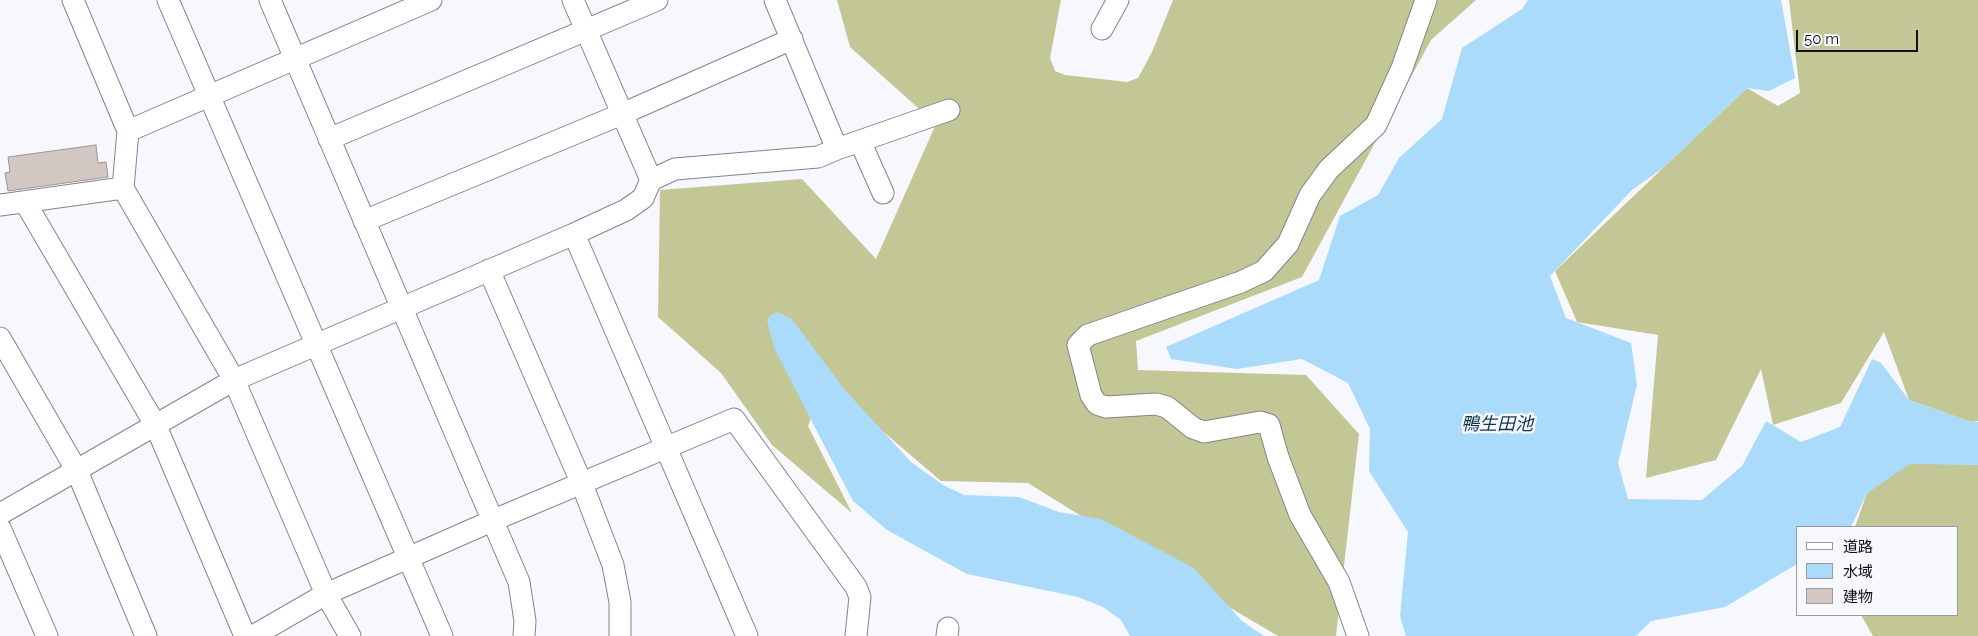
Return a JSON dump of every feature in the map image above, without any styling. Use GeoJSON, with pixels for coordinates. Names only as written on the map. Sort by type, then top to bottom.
{"type":"FeatureCollection","features":[{"type":"Feature","properties":{"kind":"street"},"geometry":{"type":"LineString","coordinates":[[73,0],[128,131],[123,188],[234,380],[326,594],[350,636]]}},
{"type":"Feature","properties":{"kind":"street"},"geometry":{"type":"LineString","coordinates":[[168,0],[442,636]]}},
{"type":"Feature","properties":{"kind":"street"},"geometry":{"type":"LineString","coordinates":[[270,0],[519,582],[525,621],[524,636]]}},
{"type":"Feature","properties":{"kind":"street"},"geometry":{"type":"LineString","coordinates":[[128,131],[431,0]]}},
{"type":"Feature","properties":{"kind":"street"},"geometry":{"type":"LineString","coordinates":[[573,0],[652,180]]}},
{"type":"Feature","properties":{"kind":"street"},"geometry":{"type":"LineString","coordinates":[[329,139],[657,0]]}},
{"type":"Feature","properties":{"kind":"street"},"geometry":{"type":"LineString","coordinates":[[775,0],[837,149]]}},
{"type":"Feature","properties":{"kind":"street"},"geometry":{"type":"LineString","coordinates":[[1102,28],[1118,0]]}},
{"type":"Feature","properties":{"kind":"street"},"geometry":{"type":"LineString","coordinates":[[1358,636],[1339,582],[1300,515],[1278,457],[1269,425],[1260,422],[1204,432],[1193,428],[1168,407],[1156,404],[1106,407],[1097,404],[1091,395],[1078,345],[1088,335],[1241,282],[1264,271],[1288,244],[1314,188],[1329,169],[1376,125],[1402,68],[1426,0]]}},
{"type":"Feature","properties":{"kind":"street"},"geometry":{"type":"LineString","coordinates":[[364,221],[622,114],[792,39]]}},
{"type":"Feature","properties":{"kind":"street"},"geometry":{"type":"LineString","coordinates":[[0,514],[234,380],[574,234],[632,206],[643,198],[652,180],[675,169],[818,157],[949,110]]}},
{"type":"Feature","properties":{"kind":"street"},"geometry":{"type":"LineString","coordinates":[[860,141],[883,193]]}},
{"type":"Feature","properties":{"kind":"street"},"geometry":{"type":"LineString","coordinates":[[0,205],[123,188]]}},
{"type":"Feature","properties":{"kind":"street"},"geometry":{"type":"LineString","coordinates":[[26,202],[156,426],[245,636]]}},
{"type":"Feature","properties":{"kind":"street"},"geometry":{"type":"LineString","coordinates":[[574,234],[747,636]]}},
{"type":"Feature","properties":{"kind":"street"},"geometry":{"type":"LineString","coordinates":[[489,270],[582,484],[613,565],[620,602],[620,636]]}},
{"type":"Feature","properties":{"kind":"street"},"geometry":{"type":"LineString","coordinates":[[0,338],[77,471],[146,636]]}},
{"type":"Feature","properties":{"kind":"street"},"geometry":{"type":"LineString","coordinates":[[253,636],[326,594],[494,520],[734,419],[856,587],[860,597],[856,636]]}},
{"type":"Feature","properties":{"kind":"street"},"geometry":{"type":"LineString","coordinates":[[0,528],[47,636]]}},
{"type":"Feature","properties":{"kind":"green space"},"geometry":{"type":"Polygon","coordinates":[[[837,0],[1061,0],[1050,58],[1055,71],[1065,75],[1127,82],[1138,78],[1152,52],[1173,0],[1476,0],[1431,40],[1302,277],[1136,341],[1138,370],[1306,375],[1359,434],[1336,636],[1278,636],[1028,483],[941,481],[825,382],[808,426],[852,513],[772,445],[721,373],[658,317],[660,190],[802,179],[876,259],[936,124],[850,47],[837,0]]]}},
{"type":"Feature","properties":{"kind":"green space"},"geometry":{"type":"Polygon","coordinates":[[[1789,0],[1978,0],[1978,421],[1971,422],[1909,400],[1884,332],[1841,403],[1773,425],[1761,369],[1716,460],[1646,478],[1658,335],[1577,322],[1555,271],[1747,88],[1778,106],[1800,93],[1789,0]]]}},
{"type":"Feature","properties":{"kind":"green space"},"geometry":{"type":"Polygon","coordinates":[[[1910,462],[1978,465],[1978,636],[1873,636],[1862,616],[1958,616],[1958,526],[1855,526],[1867,493],[1910,462]]]}},
{"type":"Feature","properties":{"kind":"water","name":"鴨生田池"},"geometry":{"type":"Polygon","coordinates":[[[1528,0],[1781,0],[1795,78],[1769,91],[1747,88],[1663,168],[1632,190],[1550,276],[1566,318],[1631,343],[1637,385],[1618,463],[1628,499],[1702,500],[1742,466],[1766,421],[1801,442],[1840,427],[1872,359],[1881,363],[1909,400],[1971,422],[1978,422],[1978,465],[1910,464],[1867,493],[1851,526],[1796,526],[1796,565],[1725,607],[1651,621],[1636,636],[1406,636],[1400,616],[1408,532],[1369,471],[1370,429],[1348,383],[1302,359],[1237,369],[1171,359],[1166,347],[1319,280],[1340,216],[1378,195],[1399,158],[1442,119],[1462,48],[1522,9],[1528,0]]]}},
{"type":"Feature","properties":{"kind":"water"},"geometry":{"type":"Polygon","coordinates":[[[777,312],[791,318],[845,390],[911,462],[943,485],[964,495],[1019,497],[1059,512],[1101,519],[1194,568],[1242,621],[1264,636],[1130,636],[1121,620],[1103,607],[1078,597],[967,574],[887,530],[853,501],[774,348],[767,320],[777,312]]]}},
{"type":"Feature","properties":{"kind":"building"},"geometry":{"type":"Polygon","coordinates":[[[96,145],[98,163],[106,162],[108,177],[8,191],[5,173],[10,172],[8,157],[96,145]]]}}]}
